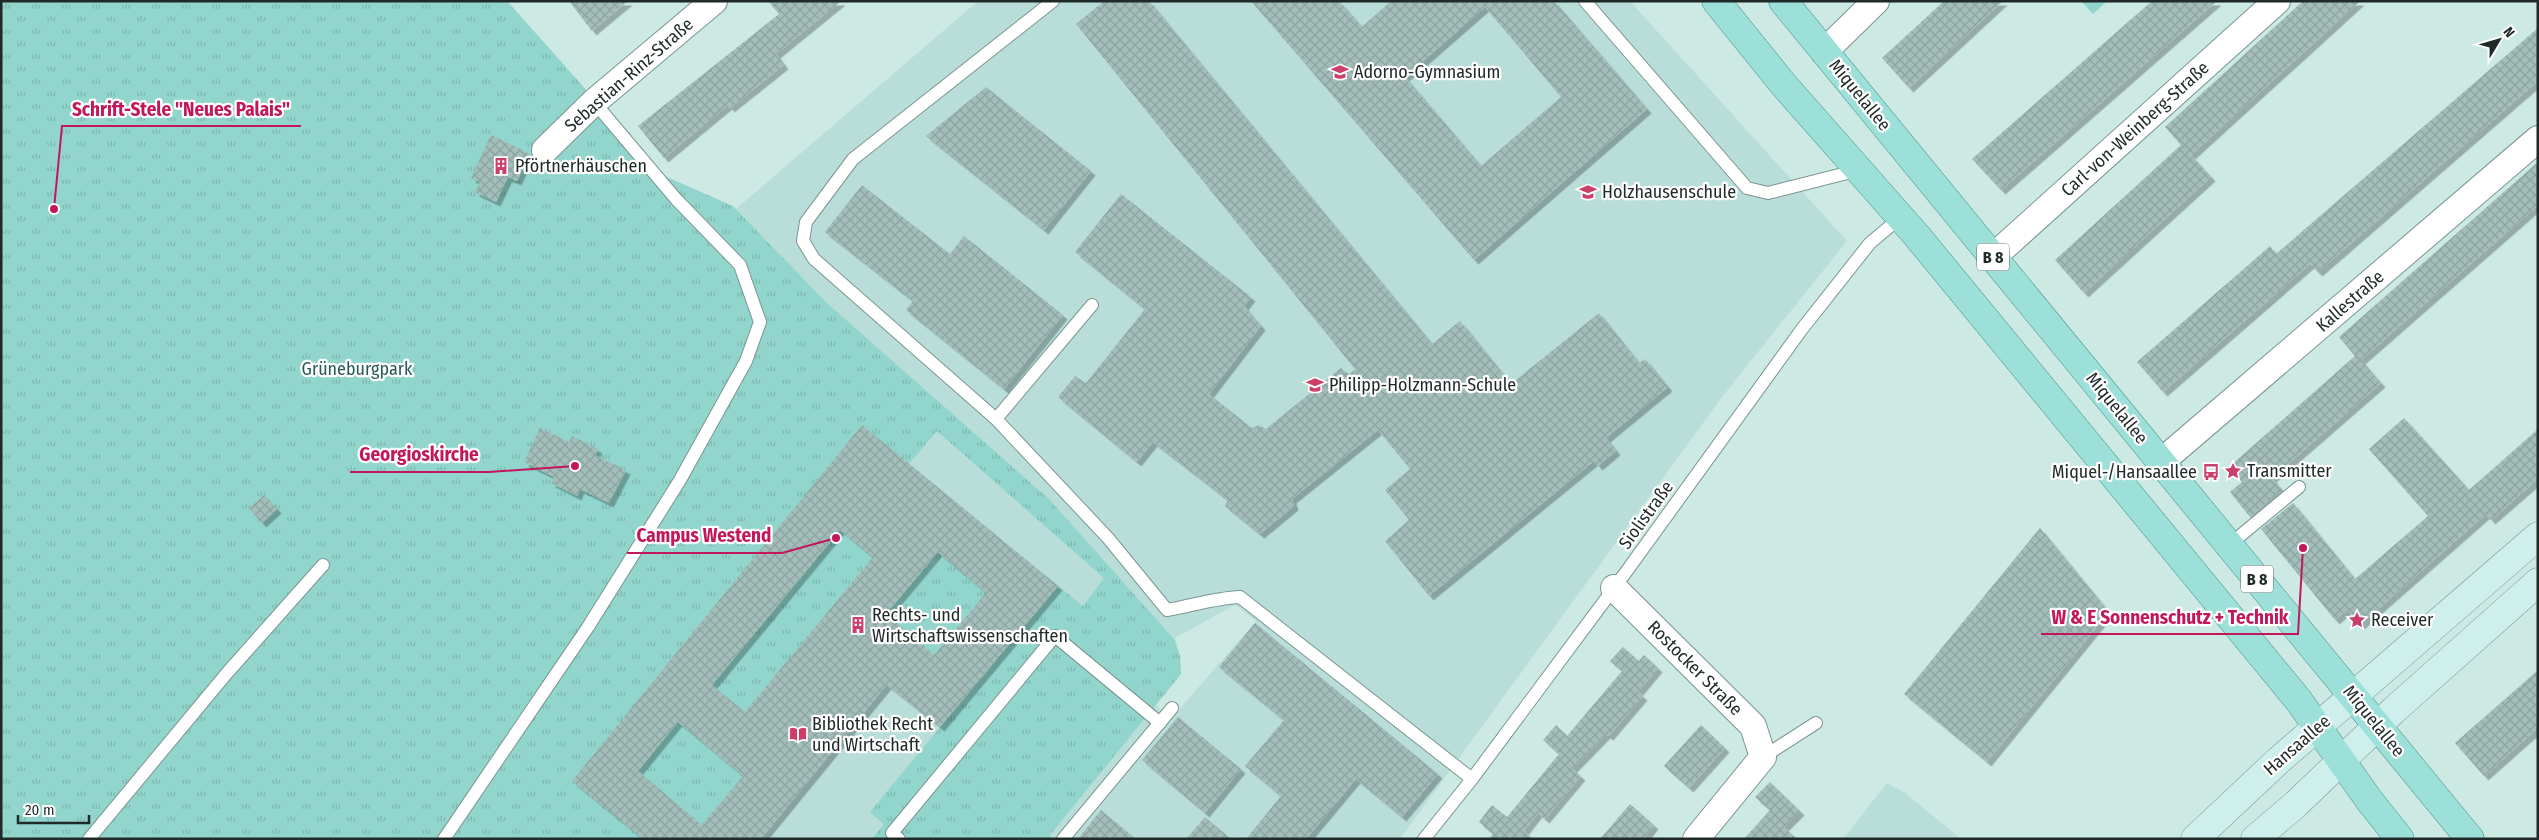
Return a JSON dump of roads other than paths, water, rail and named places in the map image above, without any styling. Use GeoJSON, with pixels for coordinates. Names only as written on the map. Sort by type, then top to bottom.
{"type":"FeatureCollection","features":[{"type":"Feature","properties":{"kind":"main road","name":"B 8"},"geometry":{"type":"LineString","coordinates":[[1716,1],[1783,84],[1901,217],[2319,725],[2342,761],[2400,839]]}},
{"type":"Feature","properties":{"kind":"main road","name":"Miquelallee"},"geometry":{"type":"LineString","coordinates":[[1783,1],[2470,839]]}},
{"type":"Feature","properties":{"kind":"main road","name":"Hansaallee"},"geometry":{"type":"LineString","coordinates":[[2195,839],[2319,725],[2538,536]]}},
{"type":"Feature","properties":{"kind":"main road"},"geometry":{"type":"LineString","coordinates":[[2255,839],[2538,582]]}},
{"type":"Feature","properties":{"kind":"street","name":"Sebastian-Rinz-Straße"},"geometry":{"type":"LineString","coordinates":[[545,150],[594,102],[714,1]]}},
{"type":"Feature","properties":{"kind":"street"},"geometry":{"type":"LineString","coordinates":[[1824,52],[1876,1]]}},
{"type":"Feature","properties":{"kind":"street","name":"Carl-von-Weinberg-Straße"},"geometry":{"type":"LineString","coordinates":[[1993,257],[2277,1]]}},
{"type":"Feature","properties":{"kind":"street","name":"Kallestraße"},"geometry":{"type":"LineString","coordinates":[[2161,462],[2538,138]]}},
{"type":"Feature","properties":{"kind":"street","name":"Rostocker Straße"},"geometry":{"type":"LineString","coordinates":[[1614,588],[1753,726],[1763,757]]}},
{"type":"Feature","properties":{"kind":"street"},"geometry":{"type":"LineString","coordinates":[[1696,839],[1763,757]]}},
{"type":"Feature","properties":{"kind":"lane"},"geometry":{"type":"LineString","coordinates":[[1053,1],[853,159],[806,222],[802,241],[814,259],[996,419],[1108,538],[1167,610],[1196,605],[1212,598],[1240,597],[1472,779]]}},
{"type":"Feature","properties":{"kind":"lane"},"geometry":{"type":"LineString","coordinates":[[1585,1],[1747,188],[1768,193],[1859,170]]}},
{"type":"Feature","properties":{"kind":"lane"},"geometry":{"type":"LineString","coordinates":[[444,839],[588,627],[680,480],[746,361],[760,322],[740,265],[676,199],[594,102]]}},
{"type":"Feature","properties":{"kind":"lane","name":"Siolistraße"},"geometry":{"type":"LineString","coordinates":[[1424,839],[1472,779],[1614,588],[1802,329],[1870,243],[1901,217]]}},
{"type":"Feature","properties":{"kind":"lane"},"geometry":{"type":"LineString","coordinates":[[996,419],[1092,305]]}},
{"type":"Feature","properties":{"kind":"lane"},"geometry":{"type":"LineString","coordinates":[[2229,545],[2300,487]]}},
{"type":"Feature","properties":{"kind":"lane"},"geometry":{"type":"LineString","coordinates":[[89,839],[227,673],[323,565]]}},
{"type":"Feature","properties":{"kind":"lane"},"geometry":{"type":"LineString","coordinates":[[896,836],[1055,636],[1160,723]]}},
{"type":"Feature","properties":{"kind":"lane"},"geometry":{"type":"LineString","coordinates":[[1064,839],[1172,708]]}},
{"type":"Feature","properties":{"kind":"lane"},"geometry":{"type":"LineString","coordinates":[[1763,757],[1816,723]]}},
{"type":"Feature","properties":{"kind":"place","name":"Adorno-Gymnasium"},"geometry":{"type":"Point","coordinates":[1340,72]}},
{"type":"Feature","properties":{"kind":"place","name":"Pförtnerhäuschen"},"geometry":{"type":"Point","coordinates":[501,166]}},
{"type":"Feature","properties":{"kind":"place","name":"Holzhausenschule"},"geometry":{"type":"Point","coordinates":[1588,192]}},
{"type":"Feature","properties":{"kind":"place","name":"Schrift-Stele \"Neues Palais\""},"geometry":{"type":"Point","coordinates":[54,209]}},
{"type":"Feature","properties":{"kind":"place","name":"Philipp-Holzmann-Schule"},"geometry":{"type":"Point","coordinates":[1315,385]}},
{"type":"Feature","properties":{"kind":"place","name":"Georgioskirche"},"geometry":{"type":"Point","coordinates":[575,466]}},
{"type":"Feature","properties":{"kind":"place","name":"Transmitter"},"geometry":{"type":"Point","coordinates":[2233,471]}},
{"type":"Feature","properties":{"kind":"place","name":"Miquel-/Hansaallee"},"geometry":{"type":"Point","coordinates":[2211,472]}},
{"type":"Feature","properties":{"kind":"place","name":"Campus Westend"},"geometry":{"type":"Point","coordinates":[836,538]}},
{"type":"Feature","properties":{"kind":"place","name":"W & E Sonnenschutz + Technik"},"geometry":{"type":"Point","coordinates":[2303,548]}},
{"type":"Feature","properties":{"kind":"place","name":"Receiver"},"geometry":{"type":"Point","coordinates":[2357,620]}},
{"type":"Feature","properties":{"kind":"place","name":"Rechts- und Wirtschaftswissenschaften"},"geometry":{"type":"Point","coordinates":[858,625]}},
{"type":"Feature","properties":{"kind":"place","name":"Bibliothek Recht und Wirtschaft"},"geometry":{"type":"Point","coordinates":[798,734]}},
{"type":"Feature","properties":{"kind":"park label","name":"Grüneburgpark"},"geometry":{"type":"Point","coordinates":[357,369]}}]}
